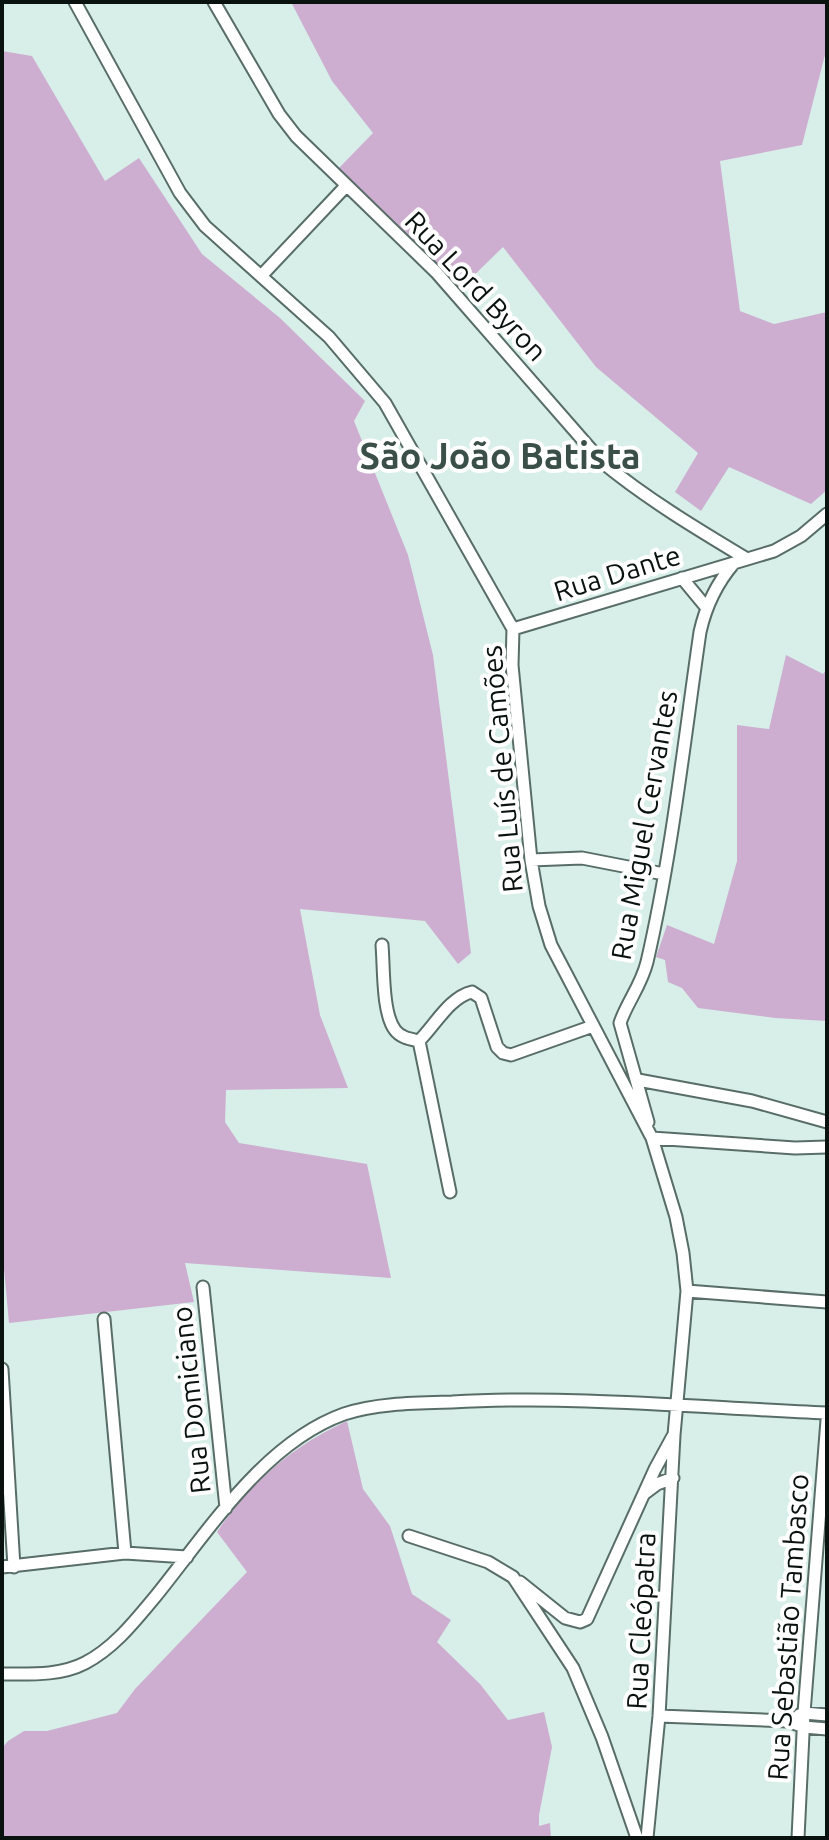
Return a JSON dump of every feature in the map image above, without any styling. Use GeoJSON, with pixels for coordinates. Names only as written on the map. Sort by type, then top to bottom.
{"type":"FeatureCollection","features":[{"type":"Feature","properties":{"kind":"street","name":"Rua Luís de Camões"},"geometry":{"type":"LineString","coordinates":[[75,2],[180,193],[205,226],[329,337],[385,403],[513,629],[512,665],[531,860],[539,906],[551,945],[652,1138],[676,1217],[687,1291],[677,1407]]}},
{"type":"Feature","properties":{"kind":"street","name":"Rua Lord Byron"},"geometry":{"type":"LineString","coordinates":[[214,2],[279,114],[296,136],[436,272],[602,462],[684,521],[747,559]]}},
{"type":"Feature","properties":{"kind":"street"},"geometry":{"type":"LineString","coordinates":[[262,275],[346,186]]}},
{"type":"Feature","properties":{"kind":"street","name":"Rua Dante"},"geometry":{"type":"LineString","coordinates":[[513,629],[788,545],[827,514]]}},
{"type":"Feature","properties":{"kind":"street","name":"Rua Miguel Cervantes"},"geometry":{"type":"LineString","coordinates":[[652,1138],[620,1023],[639,988],[646,964],[664,874],[706,607],[734,563]]}},
{"type":"Feature","properties":{"kind":"street"},"geometry":{"type":"LineString","coordinates":[[682,578],[706,607]]}},
{"type":"Feature","properties":{"kind":"street"},"geometry":{"type":"LineString","coordinates":[[531,860],[582,858],[664,874]]}},
{"type":"Feature","properties":{"kind":"street"},"geometry":{"type":"LineString","coordinates":[[382,945],[390,1020],[396,1032],[407,1039],[419,1041]]}},
{"type":"Feature","properties":{"kind":"street"},"geometry":{"type":"LineString","coordinates":[[419,1041],[455,1000],[472,992],[481,998],[497,1047],[503,1053],[511,1055],[593,1026]]}},
{"type":"Feature","properties":{"kind":"street"},"geometry":{"type":"LineString","coordinates":[[419,1041],[450,1192]]}},
{"type":"Feature","properties":{"kind":"street"},"geometry":{"type":"LineString","coordinates":[[638,1080],[752,1101],[827,1122]]}},
{"type":"Feature","properties":{"kind":"street"},"geometry":{"type":"LineString","coordinates":[[652,1138],[795,1148],[827,1147]]}},
{"type":"Feature","properties":{"kind":"street","name":"Rua Domiciano"},"geometry":{"type":"LineString","coordinates":[[203,1287],[226,1508]]}},
{"type":"Feature","properties":{"kind":"street"},"geometry":{"type":"LineString","coordinates":[[687,1291],[827,1302]]}},
{"type":"Feature","properties":{"kind":"street"},"geometry":{"type":"LineString","coordinates":[[104,1319],[125,1553]]}},
{"type":"Feature","properties":{"kind":"street"},"geometry":{"type":"LineString","coordinates":[[2,1369],[8,1567],[125,1553],[187,1557]]}},
{"type":"Feature","properties":{"kind":"street"},"geometry":{"type":"LineString","coordinates":[[2,1674],[49,1674],[84,1664],[131,1626],[255,1474],[304,1434],[345,1414],[403,1404],[507,1399],[827,1413]]}},
{"type":"Feature","properties":{"kind":"street","name":"Rua Cleópatra"},"geometry":{"type":"LineString","coordinates":[[647,1838],[659,1716],[677,1407]]}},
{"type":"Feature","properties":{"kind":"street","name":"Rua Sebastião Tambasco"},"geometry":{"type":"LineString","coordinates":[[798,1838],[804,1713],[827,1420]]}},
{"type":"Feature","properties":{"kind":"street"},"geometry":{"type":"LineString","coordinates":[[409,1536],[473,1556],[513,1577],[565,1618],[580,1622],[587,1619],[674,1435]]}},
{"type":"Feature","properties":{"kind":"street"},"geometry":{"type":"LineString","coordinates":[[644,1493],[673,1478]]}},
{"type":"Feature","properties":{"kind":"street"},"geometry":{"type":"LineString","coordinates":[[513,1577],[573,1668],[602,1737],[637,1838]]}},
{"type":"Feature","properties":{"kind":"street"},"geometry":{"type":"LineString","coordinates":[[788,1721],[804,1713],[827,1715]]}},
{"type":"Feature","properties":{"kind":"street"},"geometry":{"type":"LineString","coordinates":[[659,1716],[788,1721],[804,1727],[827,1729]]}},
{"type":"Feature","properties":{"kind":"shaded area"},"geometry":{"type":"Polygon","coordinates":[[[291,2],[827,2],[827,47],[802,145],[720,161],[740,311],[774,324],[827,312],[827,490],[811,504],[729,467],[701,511],[675,492],[698,453],[596,367],[503,247],[460,289],[339,168],[373,133],[332,81],[291,2]]]}},
{"type":"Feature","properties":{"kind":"shaded area"},"geometry":{"type":"Polygon","coordinates":[[[2,51],[32,56],[105,181],[139,158],[202,254],[280,318],[365,401],[354,421],[408,555],[433,655],[471,953],[458,964],[425,921],[300,909],[320,1015],[348,1088],[226,1090],[225,1122],[239,1143],[367,1164],[391,1278],[185,1263],[194,1302],[9,1323],[2,1247],[2,51]]]}},
{"type":"Feature","properties":{"kind":"shaded area"},"geometry":{"type":"Polygon","coordinates":[[[786,655],[823,674],[827,669],[827,1021],[698,1008],[682,988],[668,982],[665,960],[656,957],[667,925],[714,944],[737,861],[737,725],[769,729],[786,655]]]}},
{"type":"Feature","properties":{"kind":"shaded area"},"geometry":{"type":"Polygon","coordinates":[[[347,1421],[363,1489],[390,1526],[412,1594],[451,1620],[437,1642],[480,1684],[508,1720],[544,1712],[552,1747],[539,1826],[550,1823],[551,1838],[2,1838],[2,1748],[24,1731],[47,1731],[117,1713],[135,1689],[247,1572],[217,1532],[243,1497],[291,1454],[347,1421]]]}},
{"type":"Feature","properties":{"kind":"district","name":"São João Batista"},"geometry":{"type":"Point","coordinates":[500,456]}}]}
